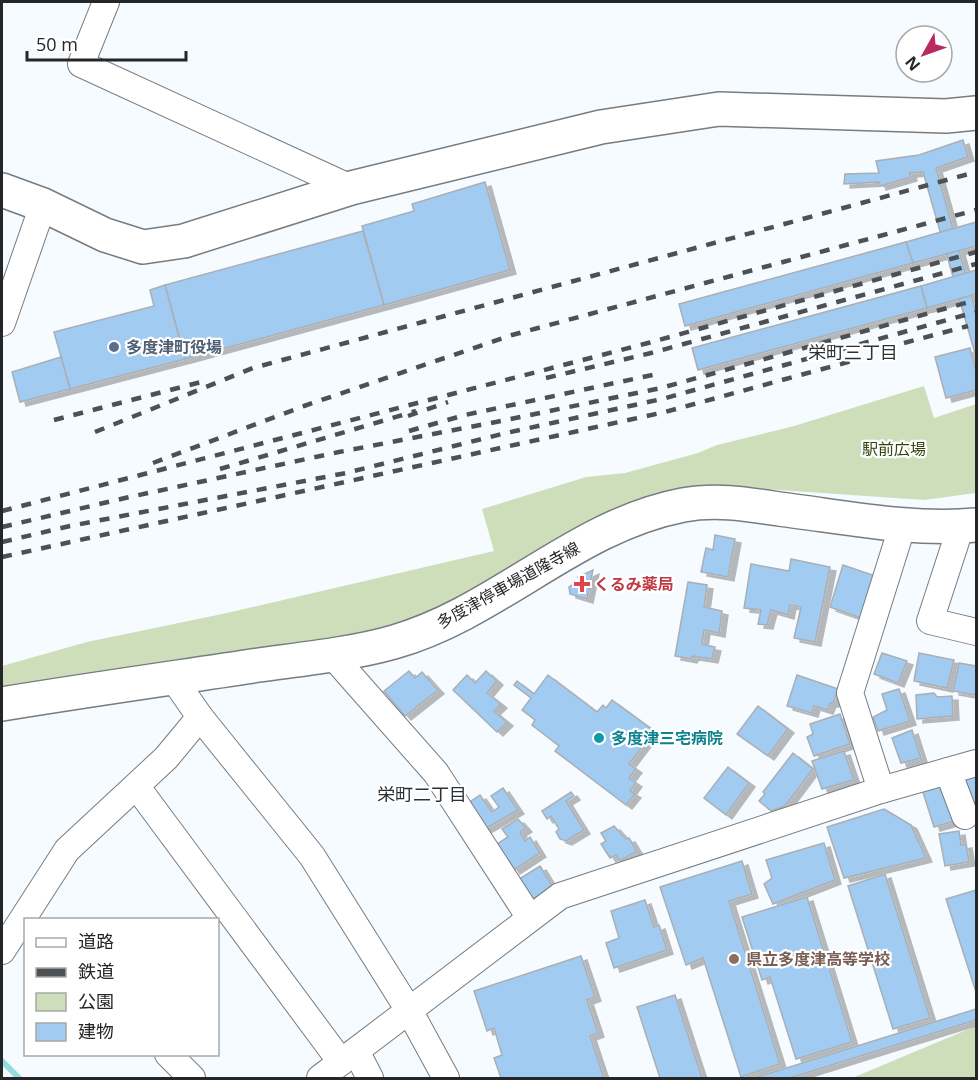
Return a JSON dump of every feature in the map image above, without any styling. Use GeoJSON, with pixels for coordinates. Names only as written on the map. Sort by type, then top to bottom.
{"type":"FeatureCollection","features":[{"type":"Feature","properties":{"kind":"street"},"geometry":{"type":"LineString","coordinates":[[106,2],[81,64],[351,188]]}},
{"type":"Feature","properties":{"kind":"street"},"geometry":{"type":"LineString","coordinates":[[2,190],[44,205],[105,235],[142,247],[184,241],[351,188],[601,127],[719,109],[946,116],[976,113]]}},
{"type":"Feature","properties":{"kind":"street"},"geometry":{"type":"LineString","coordinates":[[2,323],[44,205]]}},
{"type":"Feature","properties":{"kind":"street","name":"多度津停車場道隆寺線"},"geometry":{"type":"LineString","coordinates":[[5,707],[394,642],[442,624],[488,600],[604,530],[646,513],[686,504],[727,501],[903,524],[969,526]]}},
{"type":"Feature","properties":{"kind":"street"},"geometry":{"type":"LineString","coordinates":[[881,790],[850,693],[903,524]]}},
{"type":"Feature","properties":{"kind":"street"},"geometry":{"type":"LineString","coordinates":[[969,526],[930,621],[976,632]]}},
{"type":"Feature","properties":{"kind":"street"},"geometry":{"type":"LineString","coordinates":[[332,654],[436,773],[530,918]]}},
{"type":"Feature","properties":{"kind":"street"},"geometry":{"type":"LineString","coordinates":[[173,678],[200,717],[312,856],[410,1012],[446,1078]]}},
{"type":"Feature","properties":{"kind":"street"},"geometry":{"type":"LineString","coordinates":[[25,918],[67,850],[166,758],[200,717]]}},
{"type":"Feature","properties":{"kind":"street"},"geometry":{"type":"LineString","coordinates":[[320,1078],[560,896],[881,790],[976,763]]}},
{"type":"Feature","properties":{"kind":"street"},"geometry":{"type":"LineString","coordinates":[[948,771],[965,816]]}},
{"type":"Feature","properties":{"kind":"street"},"geometry":{"type":"LineString","coordinates":[[136,787],[349,1056],[370,1078]]}},
{"type":"Feature","properties":{"kind":"street"},"geometry":{"type":"LineString","coordinates":[[2,951],[24,919]]}},
{"type":"Feature","properties":{"kind":"street"},"geometry":{"type":"LineString","coordinates":[[170,1056],[192,1078]]}},
{"type":"Feature","properties":{"kind":"green space","name":"駅前広場"},"geometry":{"type":"Polygon","coordinates":[[[924,386],[934,418],[976,404],[976,493],[924,500],[728,485],[675,492],[583,523],[459,598],[421,617],[355,636],[2,689],[2,666],[87,642],[227,613],[494,551],[482,509],[586,477],[625,473],[698,453],[717,445],[794,426],[924,386]]]}},
{"type":"Feature","properties":{"kind":"green space"},"geometry":{"type":"Polygon","coordinates":[[[976,1026],[976,1078],[852,1078],[976,1026]]]}},
{"type":"Feature","properties":{"kind":"building"},"geometry":{"type":"Polygon","coordinates":[[[963,140],[968,157],[936,168],[976,312],[976,357],[923,172],[910,173],[911,177],[880,186],[879,182],[844,184],[845,174],[879,173],[876,161],[919,155],[963,140]]]}},
{"type":"Feature","properties":{"kind":"building"},"geometry":{"type":"Polygon","coordinates":[[[485,182],[510,270],[384,305],[362,226],[414,211],[412,204],[485,182]]]}},
{"type":"Feature","properties":{"kind":"building"},"geometry":{"type":"Polygon","coordinates":[[[976,222],[976,246],[913,263],[906,242],[976,222]]]}},
{"type":"Feature","properties":{"kind":"building"},"geometry":{"type":"Polygon","coordinates":[[[363,231],[384,305],[185,359],[165,285],[363,231]]]}},
{"type":"Feature","properties":{"kind":"building"},"geometry":{"type":"Polygon","coordinates":[[[906,242],[913,263],[685,326],[679,304],[906,242]]]}},
{"type":"Feature","properties":{"kind":"building"},"geometry":{"type":"Polygon","coordinates":[[[976,270],[976,294],[927,308],[921,286],[976,270]]]}},
{"type":"Feature","properties":{"kind":"building"},"geometry":{"type":"Polygon","coordinates":[[[165,285],[185,359],[70,389],[54,332],[154,306],[150,290],[165,285]]]}},
{"type":"Feature","properties":{"kind":"building"},"geometry":{"type":"Polygon","coordinates":[[[921,286],[927,308],[698,370],[692,348],[921,286]]]}},
{"type":"Feature","properties":{"kind":"building"},"geometry":{"type":"Polygon","coordinates":[[[970,348],[976,371],[976,390],[946,398],[935,357],[970,348]]]}},
{"type":"Feature","properties":{"kind":"building"},"geometry":{"type":"Polygon","coordinates":[[[61,357],[70,389],[20,402],[12,372],[61,357]]]}},
{"type":"Feature","properties":{"kind":"building"},"geometry":{"type":"Polygon","coordinates":[[[715,535],[735,539],[728,577],[701,572],[706,548],[713,550],[715,535]]]}},
{"type":"Feature","properties":{"kind":"building"},"geometry":{"type":"Polygon","coordinates":[[[791,559],[830,567],[815,642],[794,638],[801,607],[790,605],[788,615],[771,610],[767,625],[758,624],[761,610],[744,608],[751,564],[789,571],[791,559]]]}},
{"type":"Feature","properties":{"kind":"building"},"geometry":{"type":"Polygon","coordinates":[[[843,565],[875,576],[861,618],[830,607],[843,565]]]}},
{"type":"Feature","properties":{"kind":"building","name":"くるみ薬局"},"geometry":{"type":"Polygon","coordinates":[[[593,570],[587,599],[570,594],[569,587],[580,581],[578,577],[593,570]]]}},
{"type":"Feature","properties":{"kind":"building"},"geometry":{"type":"Polygon","coordinates":[[[688,582],[707,585],[704,607],[722,611],[719,633],[704,630],[702,644],[715,647],[712,659],[675,656],[688,582]]]}},
{"type":"Feature","properties":{"kind":"building"},"geometry":{"type":"Polygon","coordinates":[[[882,653],[907,661],[898,683],[874,674],[882,653]]]}},
{"type":"Feature","properties":{"kind":"building"},"geometry":{"type":"Polygon","coordinates":[[[919,653],[954,660],[947,688],[914,681],[919,653]]]}},
{"type":"Feature","properties":{"kind":"building"},"geometry":{"type":"Polygon","coordinates":[[[959,663],[976,666],[976,695],[953,691],[959,663]]]}},
{"type":"Feature","properties":{"kind":"building"},"geometry":{"type":"Polygon","coordinates":[[[409,671],[415,678],[422,672],[438,690],[405,716],[384,691],[409,671]]]}},
{"type":"Feature","properties":{"kind":"building"},"geometry":{"type":"Polygon","coordinates":[[[486,671],[497,681],[487,693],[501,704],[494,711],[507,722],[497,732],[453,690],[467,675],[475,683],[486,671]]]}},
{"type":"Feature","properties":{"kind":"building","name":"多度津三宅病院"},"geometry":{"type":"Polygon","coordinates":[[[548,675],[597,712],[603,705],[606,708],[612,700],[654,731],[629,764],[636,769],[629,778],[636,783],[630,791],[635,794],[626,805],[555,751],[559,746],[532,725],[535,720],[522,710],[531,698],[514,685],[517,681],[534,694],[548,675]]]}},
{"type":"Feature","properties":{"kind":"building"},"geometry":{"type":"Polygon","coordinates":[[[797,675],[838,689],[833,703],[830,703],[827,710],[814,706],[812,713],[787,706],[797,675]]]}},
{"type":"Feature","properties":{"kind":"building"},"geometry":{"type":"Polygon","coordinates":[[[899,689],[910,721],[878,731],[873,717],[887,710],[882,694],[899,689]]]}},
{"type":"Feature","properties":{"kind":"building"},"geometry":{"type":"Polygon","coordinates":[[[934,693],[937,697],[952,696],[953,716],[917,719],[916,695],[934,693]]]}},
{"type":"Feature","properties":{"kind":"building"},"geometry":{"type":"Polygon","coordinates":[[[758,706],[788,729],[768,756],[737,734],[758,706]]]}},
{"type":"Feature","properties":{"kind":"building"},"geometry":{"type":"Polygon","coordinates":[[[840,714],[850,744],[814,756],[807,737],[813,734],[810,724],[840,714]]]}},
{"type":"Feature","properties":{"kind":"building"},"geometry":{"type":"Polygon","coordinates":[[[912,730],[921,758],[901,763],[892,738],[912,730]]]}},
{"type":"Feature","properties":{"kind":"building"},"geometry":{"type":"Polygon","coordinates":[[[844,751],[854,780],[822,789],[812,761],[844,751]]]}},
{"type":"Feature","properties":{"kind":"building"},"geometry":{"type":"Polygon","coordinates":[[[793,753],[813,769],[785,806],[771,811],[759,801],[765,794],[763,792],[793,753]]]}},
{"type":"Feature","properties":{"kind":"building"},"geometry":{"type":"Polygon","coordinates":[[[728,767],[749,783],[726,815],[704,798],[728,767]]]}},
{"type":"Feature","properties":{"kind":"building"},"geometry":{"type":"Polygon","coordinates":[[[976,776],[976,812],[964,779],[976,776]]]}},
{"type":"Feature","properties":{"kind":"building"},"geometry":{"type":"Polygon","coordinates":[[[942,782],[955,821],[934,827],[922,789],[942,782]]]}},
{"type":"Feature","properties":{"kind":"building"},"geometry":{"type":"Polygon","coordinates":[[[503,788],[518,810],[483,830],[467,804],[480,795],[492,812],[499,807],[491,796],[503,788]]]}},
{"type":"Feature","properties":{"kind":"building"},"geometry":{"type":"Polygon","coordinates":[[[571,792],[574,796],[566,801],[584,830],[566,841],[560,839],[556,832],[559,829],[551,816],[547,819],[542,811],[571,792]]]}},
{"type":"Feature","properties":{"kind":"building"},"geometry":{"type":"Polygon","coordinates":[[[884,809],[911,825],[926,858],[844,878],[827,827],[884,809]]]}},
{"type":"Feature","properties":{"kind":"building"},"geometry":{"type":"Polygon","coordinates":[[[518,819],[526,828],[520,832],[525,841],[530,837],[540,853],[514,870],[497,844],[508,837],[502,829],[518,819]]]}},
{"type":"Feature","properties":{"kind":"building"},"geometry":{"type":"Polygon","coordinates":[[[614,826],[626,839],[629,838],[637,851],[620,861],[616,855],[610,858],[601,844],[606,841],[601,833],[614,826]]]}},
{"type":"Feature","properties":{"kind":"building"},"geometry":{"type":"Polygon","coordinates":[[[959,831],[961,845],[966,844],[969,862],[945,866],[939,834],[959,831]]]}},
{"type":"Feature","properties":{"kind":"building"},"geometry":{"type":"Polygon","coordinates":[[[824,843],[835,880],[773,904],[764,884],[772,878],[766,860],[824,843]]]}},
{"type":"Feature","properties":{"kind":"building"},"geometry":{"type":"Polygon","coordinates":[[[742,861],[752,894],[729,901],[780,1064],[741,1077],[703,958],[686,965],[660,887],[742,861]]]}},
{"type":"Feature","properties":{"kind":"building"},"geometry":{"type":"Polygon","coordinates":[[[540,866],[553,887],[530,901],[516,881],[540,866]]]}},
{"type":"Feature","properties":{"kind":"building"},"geometry":{"type":"Polygon","coordinates":[[[885,874],[930,1018],[893,1029],[848,886],[885,874]]]}},
{"type":"Feature","properties":{"kind":"building"},"geometry":{"type":"Polygon","coordinates":[[[976,890],[976,992],[946,899],[976,890]]]}},
{"type":"Feature","properties":{"kind":"building"},"geometry":{"type":"Polygon","coordinates":[[[807,897],[852,1042],[796,1059],[770,977],[762,980],[742,917],[807,897]]]}},
{"type":"Feature","properties":{"kind":"building"},"geometry":{"type":"Polygon","coordinates":[[[645,900],[654,927],[659,925],[667,950],[614,968],[606,943],[619,938],[611,911],[645,900]]]}},
{"type":"Feature","properties":{"kind":"building"},"geometry":{"type":"Polygon","coordinates":[[[581,956],[595,997],[587,1000],[598,1033],[590,1036],[604,1078],[501,1078],[494,1058],[502,1055],[494,1028],[487,1031],[474,991],[581,956]]]}},
{"type":"Feature","properties":{"kind":"building"},"geometry":{"type":"Polygon","coordinates":[[[675,995],[702,1078],[660,1078],[637,1007],[675,995]]]}},
{"type":"Feature","properties":{"kind":"building"},"geometry":{"type":"Polygon","coordinates":[[[976,1009],[976,1020],[790,1078],[754,1078],[976,1009]]]}},
{"type":"Feature","properties":{"kind":"waterway"},"geometry":{"type":"LineString","coordinates":[[2,1061],[19,1078]]}},
{"type":"Feature","properties":{"kind":"railway"},"geometry":{"type":"LineString","coordinates":[[95,432],[253,368],[976,172]]}},
{"type":"Feature","properties":{"kind":"railway"},"geometry":{"type":"LineString","coordinates":[[153,463],[304,406],[512,335],[976,210]]}},
{"type":"Feature","properties":{"kind":"railway"},"geometry":{"type":"LineString","coordinates":[[2,511],[648,343],[976,252]]}},
{"type":"Feature","properties":{"kind":"railway"},"geometry":{"type":"LineString","coordinates":[[546,378],[651,353],[976,264]]}},
{"type":"Feature","properties":{"kind":"railway"},"geometry":{"type":"LineString","coordinates":[[2,527],[339,452],[661,388],[976,300]]}},
{"type":"Feature","properties":{"kind":"railway"},"geometry":{"type":"LineString","coordinates":[[2,542],[70,526],[346,473],[506,433],[662,399],[976,312]]}},
{"type":"Feature","properties":{"kind":"railway"},"geometry":{"type":"LineString","coordinates":[[904,343],[968,326]]}},
{"type":"Feature","properties":{"kind":"railway"},"geometry":{"type":"LineString","coordinates":[[2,557],[665,412],[859,359]]}},
{"type":"Feature","properties":{"kind":"railway"},"geometry":{"type":"LineString","coordinates":[[409,431],[465,415],[657,374]]}},
{"type":"Feature","properties":{"kind":"railway"},"geometry":{"type":"LineString","coordinates":[[54,420],[201,382]]}},
{"type":"Feature","properties":{"kind":"railway"},"geometry":{"type":"LineString","coordinates":[[408,416],[448,402]]}},
{"type":"Feature","properties":{"kind":"railway"},"geometry":{"type":"LineString","coordinates":[[220,469],[416,411]]}},
{"type":"Feature","properties":{"kind":"place","name":"多度津町役場"},"geometry":{"type":"Point","coordinates":[114,347]}},
{"type":"Feature","properties":{"kind":"place","name":"くるみ薬局"},"geometry":{"type":"Point","coordinates":[582,584]}},
{"type":"Feature","properties":{"kind":"place","name":"多度津三宅病院"},"geometry":{"type":"Point","coordinates":[599,738]}},
{"type":"Feature","properties":{"kind":"place","name":"県立多度津高等学校"},"geometry":{"type":"Point","coordinates":[734,959]}},
{"type":"Feature","properties":{"kind":"district","name":"栄町三丁目"},"geometry":{"type":"Point","coordinates":[853,353]}},
{"type":"Feature","properties":{"kind":"district","name":"栄町二丁目"},"geometry":{"type":"Point","coordinates":[422,795]}}]}
